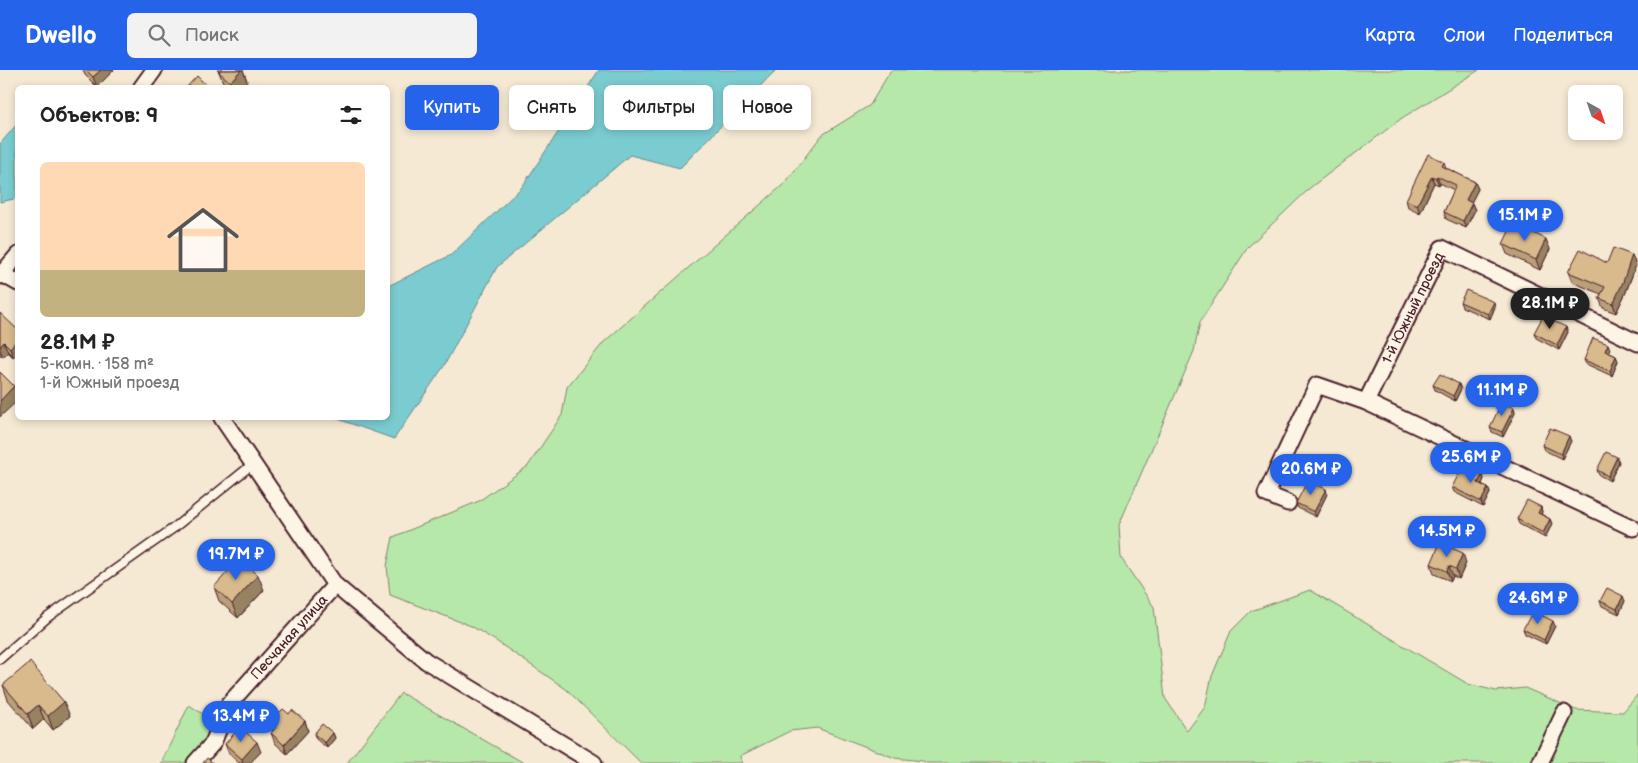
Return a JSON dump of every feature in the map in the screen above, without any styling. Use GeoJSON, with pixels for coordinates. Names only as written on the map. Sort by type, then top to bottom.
{"type":"FeatureCollection","features":[{"type":"Feature","properties":{"kind":"street"},"geometry":{"type":"LineString","coordinates":[[143,85],[154,70]]}},
{"type":"Feature","properties":{"kind":"street","name":"1-й Южный проезд"},"geometry":{"type":"LineString","coordinates":[[1366,402],[1442,248],[1638,343]]}},
{"type":"Feature","properties":{"kind":"street"},"geometry":{"type":"LineString","coordinates":[[15,259],[1,275],[15,282]]}},
{"type":"Feature","properties":{"kind":"street"},"geometry":{"type":"LineString","coordinates":[[1288,503],[1266,494],[1317,385],[1366,402],[1633,528]]}},
{"type":"Feature","properties":{"kind":"street"},"geometry":{"type":"LineString","coordinates":[[223,420],[335,585],[426,661],[594,763]]}},
{"type":"Feature","properties":{"kind":"street","name":"Песчаная улица"},"geometry":{"type":"LineString","coordinates":[[195,763],[213,743],[229,704],[335,585]]}},
{"type":"Feature","properties":{"kind":"street"},"geometry":{"type":"LineString","coordinates":[[1540,763],[1564,713]]}},
{"type":"Feature","properties":{"kind":"lane"},"geometry":{"type":"LineString","coordinates":[[0,659],[48,617],[175,528],[254,463]]}},
{"type":"Feature","properties":{"kind":"green space"},"geometry":{"type":"Polygon","coordinates":[[[891,70],[1479,70],[1402,118],[1311,187],[1248,247],[1200,322],[1194,351],[1119,525],[1121,558],[1154,607],[1165,698],[1187,731],[1205,707],[1212,676],[1231,631],[1251,611],[1310,590],[1468,684],[1496,691],[1525,688],[1576,710],[1623,712],[1638,694],[1638,763],[927,763],[895,758],[817,728],[790,731],[740,756],[742,763],[641,763],[566,689],[496,641],[471,626],[390,595],[387,566],[393,537],[479,501],[528,466],[562,415],[567,387],[604,342],[785,183],[822,135],[870,105],[891,70]]]}},
{"type":"Feature","properties":{"kind":"green space"},"geometry":{"type":"Polygon","coordinates":[[[401,693],[524,763],[347,763],[401,693]]]}},
{"type":"Feature","properties":{"kind":"green space"},"geometry":{"type":"Polygon","coordinates":[[[189,705],[212,720],[204,745],[185,763],[161,763],[189,705]]]}},
{"type":"Feature","properties":{"kind":"water"},"geometry":{"type":"Polygon","coordinates":[[[599,70],[776,70],[761,85],[723,85],[723,124],[680,168],[630,155],[497,267],[444,366],[394,439],[341,420],[390,420],[390,285],[451,255],[522,187],[560,130],[594,130],[594,85],[589,85],[599,70]]]}},
{"type":"Feature","properties":{"kind":"water"},"geometry":{"type":"Polygon","coordinates":[[[15,126],[15,198],[0,202],[0,144],[15,126]]]}},
{"type":"Feature","properties":{"kind":"building"},"geometry":{"type":"Polygon","coordinates":[[[86,70],[101,70],[93,77],[86,70]]]}},
{"type":"Feature","properties":{"kind":"building"},"geometry":{"type":"Polygon","coordinates":[[[221,70],[241,70],[230,82],[219,72],[221,70]]]}},
{"type":"Feature","properties":{"kind":"building"},"geometry":{"type":"Polygon","coordinates":[[[197,76],[206,85],[189,85],[197,76]]]}},
{"type":"Feature","properties":{"kind":"building"},"geometry":{"type":"Polygon","coordinates":[[[1428,154],[1444,162],[1442,166],[1475,182],[1466,200],[1472,203],[1463,221],[1444,212],[1456,185],[1437,176],[1436,178],[1432,176],[1417,205],[1406,200],[1428,154]]]}},
{"type":"Feature","properties":{"kind":"building"},"geometry":{"type":"Polygon","coordinates":[[[1513,223],[1546,239],[1536,260],[1503,244],[1513,223]]]}},
{"type":"Feature","properties":{"kind":"building"},"geometry":{"type":"Polygon","coordinates":[[[1613,248],[1632,255],[1613,304],[1599,298],[1605,287],[1568,272],[1580,249],[1607,263],[1613,248]]]}},
{"type":"Feature","properties":{"kind":"building"},"geometry":{"type":"Polygon","coordinates":[[[1466,290],[1494,302],[1488,314],[1460,302],[1466,290]]]}},
{"type":"Feature","properties":{"kind":"building"},"geometry":{"type":"Polygon","coordinates":[[[0,313],[15,327],[15,342],[10,348],[4,342],[0,347],[0,313]]]}},
{"type":"Feature","properties":{"kind":"building"},"geometry":{"type":"Polygon","coordinates":[[[1543,316],[1566,327],[1557,345],[1534,333],[1543,316]]]}},
{"type":"Feature","properties":{"kind":"building"},"geometry":{"type":"Polygon","coordinates":[[[1593,338],[1608,344],[1605,351],[1616,356],[1610,371],[1584,360],[1593,338]]]}},
{"type":"Feature","properties":{"kind":"building"},"geometry":{"type":"Polygon","coordinates":[[[0,372],[14,386],[0,401],[0,372]]]}},
{"type":"Feature","properties":{"kind":"building"},"geometry":{"type":"Polygon","coordinates":[[[1440,374],[1459,384],[1453,396],[1433,385],[1440,374]]]}},
{"type":"Feature","properties":{"kind":"building"},"geometry":{"type":"Polygon","coordinates":[[[1502,402],[1514,408],[1502,432],[1490,427],[1502,402]]]}},
{"type":"Feature","properties":{"kind":"building"},"geometry":{"type":"Polygon","coordinates":[[[1550,428],[1569,436],[1561,454],[1542,445],[1550,428]]]}},
{"type":"Feature","properties":{"kind":"building"},"geometry":{"type":"Polygon","coordinates":[[[1606,452],[1617,457],[1608,476],[1597,470],[1606,452]]]}},
{"type":"Feature","properties":{"kind":"building"},"geometry":{"type":"Polygon","coordinates":[[[1467,466],[1483,474],[1478,483],[1488,488],[1481,502],[1452,487],[1461,470],[1464,471],[1467,466]]]}},
{"type":"Feature","properties":{"kind":"building"},"geometry":{"type":"Polygon","coordinates":[[[1308,480],[1326,489],[1314,512],[1296,503],[1308,480]]]}},
{"type":"Feature","properties":{"kind":"building"},"geometry":{"type":"Polygon","coordinates":[[[1527,500],[1541,507],[1538,513],[1550,519],[1543,533],[1517,519],[1527,500]]]}},
{"type":"Feature","properties":{"kind":"building"},"geometry":{"type":"Polygon","coordinates":[[[1440,543],[1463,553],[1456,569],[1449,566],[1447,571],[1431,564],[1440,543]]]}},
{"type":"Feature","properties":{"kind":"building"},"geometry":{"type":"Polygon","coordinates":[[[240,558],[258,575],[232,604],[214,587],[240,558]]]}},
{"type":"Feature","properties":{"kind":"building"},"geometry":{"type":"Polygon","coordinates":[[[1607,588],[1623,596],[1617,609],[1600,601],[1607,588]]]}},
{"type":"Feature","properties":{"kind":"building"},"geometry":{"type":"Polygon","coordinates":[[[1533,611],[1553,621],[1544,640],[1523,629],[1533,611]]]}},
{"type":"Feature","properties":{"kind":"building"},"geometry":{"type":"Polygon","coordinates":[[[30,662],[64,702],[48,716],[38,705],[28,714],[3,685],[30,662]]]}},
{"type":"Feature","properties":{"kind":"building"},"geometry":{"type":"Polygon","coordinates":[[[272,708],[279,713],[283,709],[289,714],[292,710],[305,721],[284,745],[271,733],[276,727],[265,717],[272,708]]]}},
{"type":"Feature","properties":{"kind":"building"},"geometry":{"type":"Polygon","coordinates":[[[322,724],[333,733],[325,743],[314,734],[322,724]]]}},
{"type":"Feature","properties":{"kind":"building"},"geometry":{"type":"Polygon","coordinates":[[[240,727],[257,742],[242,759],[225,744],[240,727]]]}},
{"type":"Feature","properties":{"kind":"building"},"geometry":{"type":"Polygon","coordinates":[[[207,758],[213,763],[203,763],[207,758]]]}}]}
